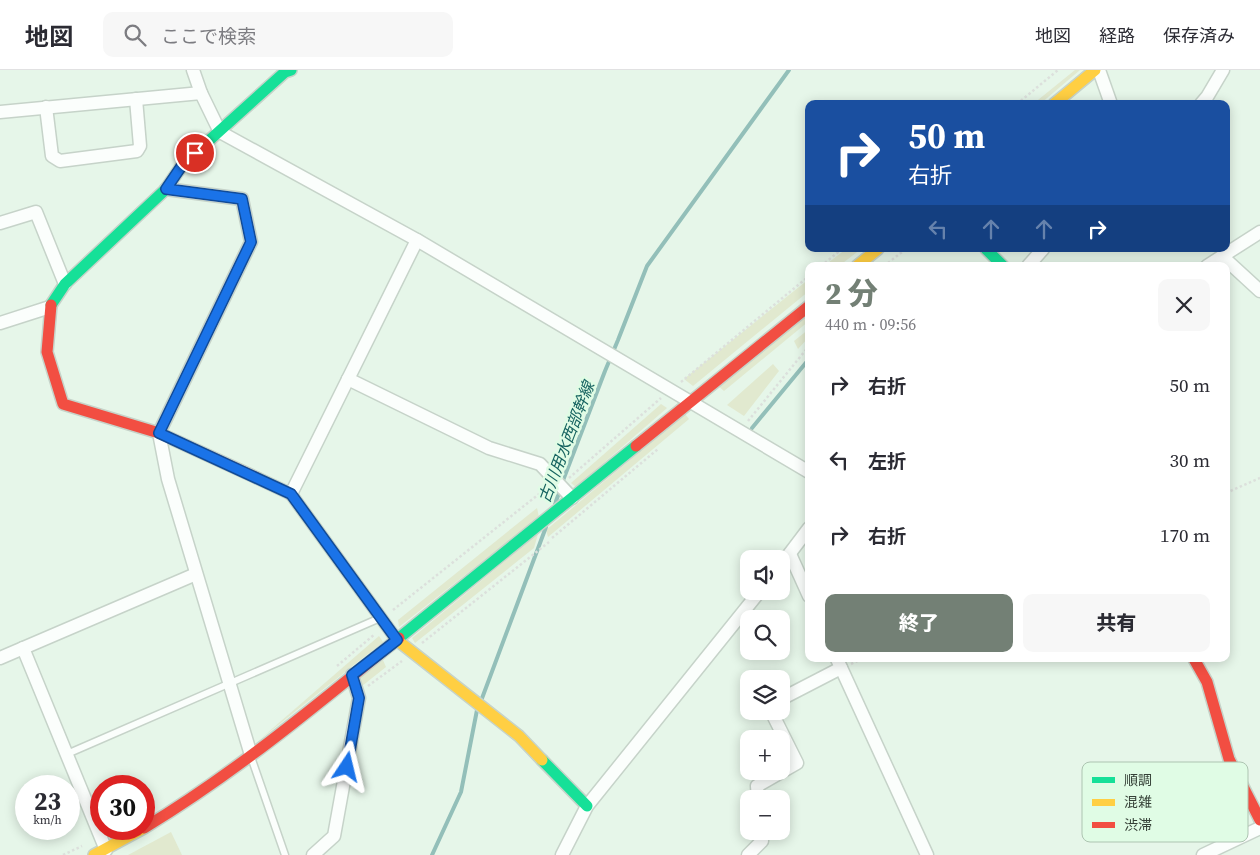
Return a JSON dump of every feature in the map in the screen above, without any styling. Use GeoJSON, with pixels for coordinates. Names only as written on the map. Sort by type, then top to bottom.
{"type":"FeatureCollection","features":[{"type":"Feature","properties":{"kind":"street"},"geometry":{"type":"LineString","coordinates":[[193,70],[201,93],[220,132],[417,240],[805,470]]}},
{"type":"Feature","properties":{"kind":"street"},"geometry":{"type":"LineString","coordinates":[[291,70],[285,72],[183,164],[166,189],[65,284],[50,306],[47,352],[63,404],[159,433],[291,494],[397,640],[519,736],[587,806]]}},
{"type":"Feature","properties":{"kind":"street"},"geometry":{"type":"LineString","coordinates":[[1059,100],[1095,70]]}},
{"type":"Feature","properties":{"kind":"street"},"geometry":{"type":"LineString","coordinates":[[1099,70],[1110,100]]}},
{"type":"Feature","properties":{"kind":"street"},"geometry":{"type":"LineString","coordinates":[[1204,100],[1224,70]]}},
{"type":"Feature","properties":{"kind":"street"},"geometry":{"type":"LineString","coordinates":[[0,112],[201,93]]}},
{"type":"Feature","properties":{"kind":"street"},"geometry":{"type":"LineString","coordinates":[[46,107],[52,156],[60,161],[137,151],[140,146],[136,99]]}},
{"type":"Feature","properties":{"kind":"street"},"geometry":{"type":"LineString","coordinates":[[166,189],[242,199],[251,242],[159,433],[168,480],[251,755]]}},
{"type":"Feature","properties":{"kind":"street"},"geometry":{"type":"LineString","coordinates":[[0,223],[36,212],[65,284]]}},
{"type":"Feature","properties":{"kind":"street"},"geometry":{"type":"LineString","coordinates":[[1230,249],[1260,232]]}},
{"type":"Feature","properties":{"kind":"street"},"geometry":{"type":"LineString","coordinates":[[291,494],[417,240]]}},
{"type":"Feature","properties":{"kind":"street"},"geometry":{"type":"LineString","coordinates":[[862,262],[874,252]]}},
{"type":"Feature","properties":{"kind":"street"},"geometry":{"type":"LineString","coordinates":[[989,252],[998,262]]}},
{"type":"Feature","properties":{"kind":"street"},"geometry":{"type":"LineString","coordinates":[[1031,262],[1040,252]]}},
{"type":"Feature","properties":{"kind":"street"},"geometry":{"type":"LineString","coordinates":[[1212,262],[1223,253],[1260,291]]}},
{"type":"Feature","properties":{"kind":"street"},"geometry":{"type":"LineString","coordinates":[[0,323],[50,306]]}},
{"type":"Feature","properties":{"kind":"street"},"geometry":{"type":"LineString","coordinates":[[155,821],[187,802],[251,755],[397,640],[805,309]]}},
{"type":"Feature","properties":{"kind":"street"},"geometry":{"type":"LineString","coordinates":[[348,380],[489,448],[540,464],[572,498]]}},
{"type":"Feature","properties":{"kind":"street"},"geometry":{"type":"LineString","coordinates":[[805,533],[790,554],[805,587]]}},
{"type":"Feature","properties":{"kind":"street"},"geometry":{"type":"LineString","coordinates":[[0,658],[196,574]]}},
{"type":"Feature","properties":{"kind":"street"},"geometry":{"type":"LineString","coordinates":[[562,855],[587,806],[753,600]]}},
{"type":"Feature","properties":{"kind":"street"},"geometry":{"type":"LineString","coordinates":[[23,648],[67,754],[103,853],[124,840]]}},
{"type":"Feature","properties":{"kind":"street"},"geometry":{"type":"LineString","coordinates":[[1196,662],[1207,682],[1231,762]]}},
{"type":"Feature","properties":{"kind":"street"},"geometry":{"type":"LineString","coordinates":[[790,694],[839,664],[927,855]]}},
{"type":"Feature","properties":{"kind":"street"},"geometry":{"type":"LineString","coordinates":[[313,855],[334,836],[359,698],[352,675]]}},
{"type":"Feature","properties":{"kind":"street"},"geometry":{"type":"LineString","coordinates":[[757,790],[757,786],[797,763],[776,720]]}},
{"type":"Feature","properties":{"kind":"street"},"geometry":{"type":"LineString","coordinates":[[1248,796],[1260,820]]}},
{"type":"Feature","properties":{"kind":"street"},"geometry":{"type":"LineString","coordinates":[[1248,834],[1260,828]]}},
{"type":"Feature","properties":{"kind":"street"},"geometry":{"type":"LineString","coordinates":[[748,855],[762,840]]}},
{"type":"Feature","properties":{"kind":"street"},"geometry":{"type":"LineString","coordinates":[[1203,855],[1230,842]]}},
{"type":"Feature","properties":{"kind":"lane"},"geometry":{"type":"LineString","coordinates":[[67,754],[381,618]]}},
{"type":"Feature","properties":{"kind":"lane"},"geometry":{"type":"LineString","coordinates":[[251,755],[285,855]]}},
{"type":"Feature","properties":{"kind":"path"},"geometry":{"type":"LineString","coordinates":[[1022,100],[1058,70]]}},
{"type":"Feature","properties":{"kind":"path"},"geometry":{"type":"LineString","coordinates":[[825,262],[838,252]]}},
{"type":"Feature","properties":{"kind":"path"},"geometry":{"type":"LineString","coordinates":[[889,262],[902,252]]}},
{"type":"Feature","properties":{"kind":"path"},"geometry":{"type":"LineString","coordinates":[[568,478],[805,279]]}},
{"type":"Feature","properties":{"kind":"path"},"geometry":{"type":"LineString","coordinates":[[739,432],[805,351]]}},
{"type":"Feature","properties":{"kind":"path"},"geometry":{"type":"LineString","coordinates":[[552,538],[663,445]]}},
{"type":"Feature","properties":{"kind":"path"},"geometry":{"type":"LineString","coordinates":[[1230,491],[1260,478]]}},
{"type":"Feature","properties":{"kind":"path"},"geometry":{"type":"LineString","coordinates":[[393,610],[539,494]]}},
{"type":"Feature","properties":{"kind":"path"},"geometry":{"type":"LineString","coordinates":[[415,648],[549,542]]}},
{"type":"Feature","properties":{"kind":"path"},"geometry":{"type":"LineString","coordinates":[[363,690],[406,658]]}},
{"type":"Feature","properties":{"kind":"path"},"geometry":{"type":"LineString","coordinates":[[62,855],[87,844]]}},
{"type":"Feature","properties":{"kind":"green space"},"geometry":{"type":"Polygon","coordinates":[[[1075,70],[1080,70],[1045,100],[1038,100],[1075,70]]]}},
{"type":"Feature","properties":{"kind":"green space"},"geometry":{"type":"Polygon","coordinates":[[[842,252],[857,252],[844,262],[829,262],[842,252]]]}},
{"type":"Feature","properties":{"kind":"green space"},"geometry":{"type":"Polygon","coordinates":[[[805,282],[805,294],[693,386],[684,379],[805,282]]]}},
{"type":"Feature","properties":{"kind":"green space"},"geometry":{"type":"Polygon","coordinates":[[[805,315],[805,324],[724,391],[717,385],[805,315]]]}},
{"type":"Feature","properties":{"kind":"green space"},"geometry":{"type":"Polygon","coordinates":[[[805,332],[805,341],[798,349],[794,341],[805,332]]]}},
{"type":"Feature","properties":{"kind":"green space"},"geometry":{"type":"Polygon","coordinates":[[[773,364],[779,371],[744,416],[727,405],[773,364]]]}},
{"type":"Feature","properties":{"kind":"green space"},"geometry":{"type":"Polygon","coordinates":[[[661,404],[667,408],[576,487],[571,483],[661,404]]]}},
{"type":"Feature","properties":{"kind":"green space"},"geometry":{"type":"Polygon","coordinates":[[[685,414],[689,419],[548,537],[546,530],[685,414]]]}},
{"type":"Feature","properties":{"kind":"green space"},"geometry":{"type":"Polygon","coordinates":[[[537,508],[539,517],[399,627],[398,620],[537,508]]]}},
{"type":"Feature","properties":{"kind":"green space"},"geometry":{"type":"Polygon","coordinates":[[[538,534],[534,548],[415,643],[412,638],[538,534]]]}},
{"type":"Feature","properties":{"kind":"green space"},"geometry":{"type":"Polygon","coordinates":[[[379,636],[383,642],[258,741],[379,636]]]}},
{"type":"Feature","properties":{"kind":"green space"},"geometry":{"type":"Polygon","coordinates":[[[383,660],[386,667],[362,686],[361,677],[383,660]]]}},
{"type":"Feature","properties":{"kind":"green space"},"geometry":{"type":"Polygon","coordinates":[[[171,832],[182,855],[128,855],[171,832]]]}},
{"type":"Feature","properties":{"kind":"waterway","name":"古川用水西部幹線"},"geometry":{"type":"LineString","coordinates":[[562,483],[647,266],[789,70]]}},
{"type":"Feature","properties":{"kind":"waterway"},"geometry":{"type":"LineString","coordinates":[[752,428],[805,364]]}},
{"type":"Feature","properties":{"kind":"waterway","name":"古川用水西部幹線"},"geometry":{"type":"LineString","coordinates":[[555,504],[560,490]]}},
{"type":"Feature","properties":{"kind":"waterway","name":"古川用水西部幹線"},"geometry":{"type":"LineString","coordinates":[[481,701],[546,527]]}},
{"type":"Feature","properties":{"kind":"waterway","name":"古川用水西部幹線"},"geometry":{"type":"LineString","coordinates":[[432,855],[461,792],[477,710]]}},
{"type":"Feature","properties":{"kind":"traffic: fast"},"geometry":{"type":"LineString","coordinates":[[51,305],[65,284],[166,189],[183,164],[285,72],[291,70]]}},
{"type":"Feature","properties":{"kind":"traffic: fast"},"geometry":{"type":"LineString","coordinates":[[989,252],[999,262]]}},
{"type":"Feature","properties":{"kind":"traffic: fast"},"geometry":{"type":"LineString","coordinates":[[399,638],[636,446]]}},
{"type":"Feature","properties":{"kind":"traffic: fast"},"geometry":{"type":"LineString","coordinates":[[542,760],[587,806]]}},
{"type":"Feature","properties":{"kind":"traffic: slow"},"geometry":{"type":"LineString","coordinates":[[1059,100],[1095,70]]}},
{"type":"Feature","properties":{"kind":"traffic: slow"},"geometry":{"type":"LineString","coordinates":[[862,262],[874,252]]}},
{"type":"Feature","properties":{"kind":"traffic: slow"},"geometry":{"type":"LineString","coordinates":[[257,478],[291,494],[397,640],[519,736],[542,760]]}},
{"type":"Feature","properties":{"kind":"traffic: slow"},"geometry":{"type":"LineString","coordinates":[[94,855],[122,840]]}},
{"type":"Feature","properties":{"kind":"traffic: jam"},"geometry":{"type":"LineString","coordinates":[[51,305],[47,352],[63,404],[159,433],[257,478]]}},
{"type":"Feature","properties":{"kind":"traffic: jam"},"geometry":{"type":"LineString","coordinates":[[636,446],[805,309]]}},
{"type":"Feature","properties":{"kind":"traffic: jam"},"geometry":{"type":"LineString","coordinates":[[155,821],[211,785],[243,761],[399,638]]}},
{"type":"Feature","properties":{"kind":"traffic: jam"},"geometry":{"type":"LineString","coordinates":[[1196,662],[1207,682],[1231,762]]}},
{"type":"Feature","properties":{"kind":"traffic: jam"},"geometry":{"type":"LineString","coordinates":[[1248,796],[1260,820]]}},
{"type":"Feature","properties":{"kind":"route"},"geometry":{"type":"LineString","coordinates":[[195,153],[183,164],[166,189],[242,199],[251,242],[159,433],[291,494],[397,640],[352,675],[359,698],[347,767]]}}]}
